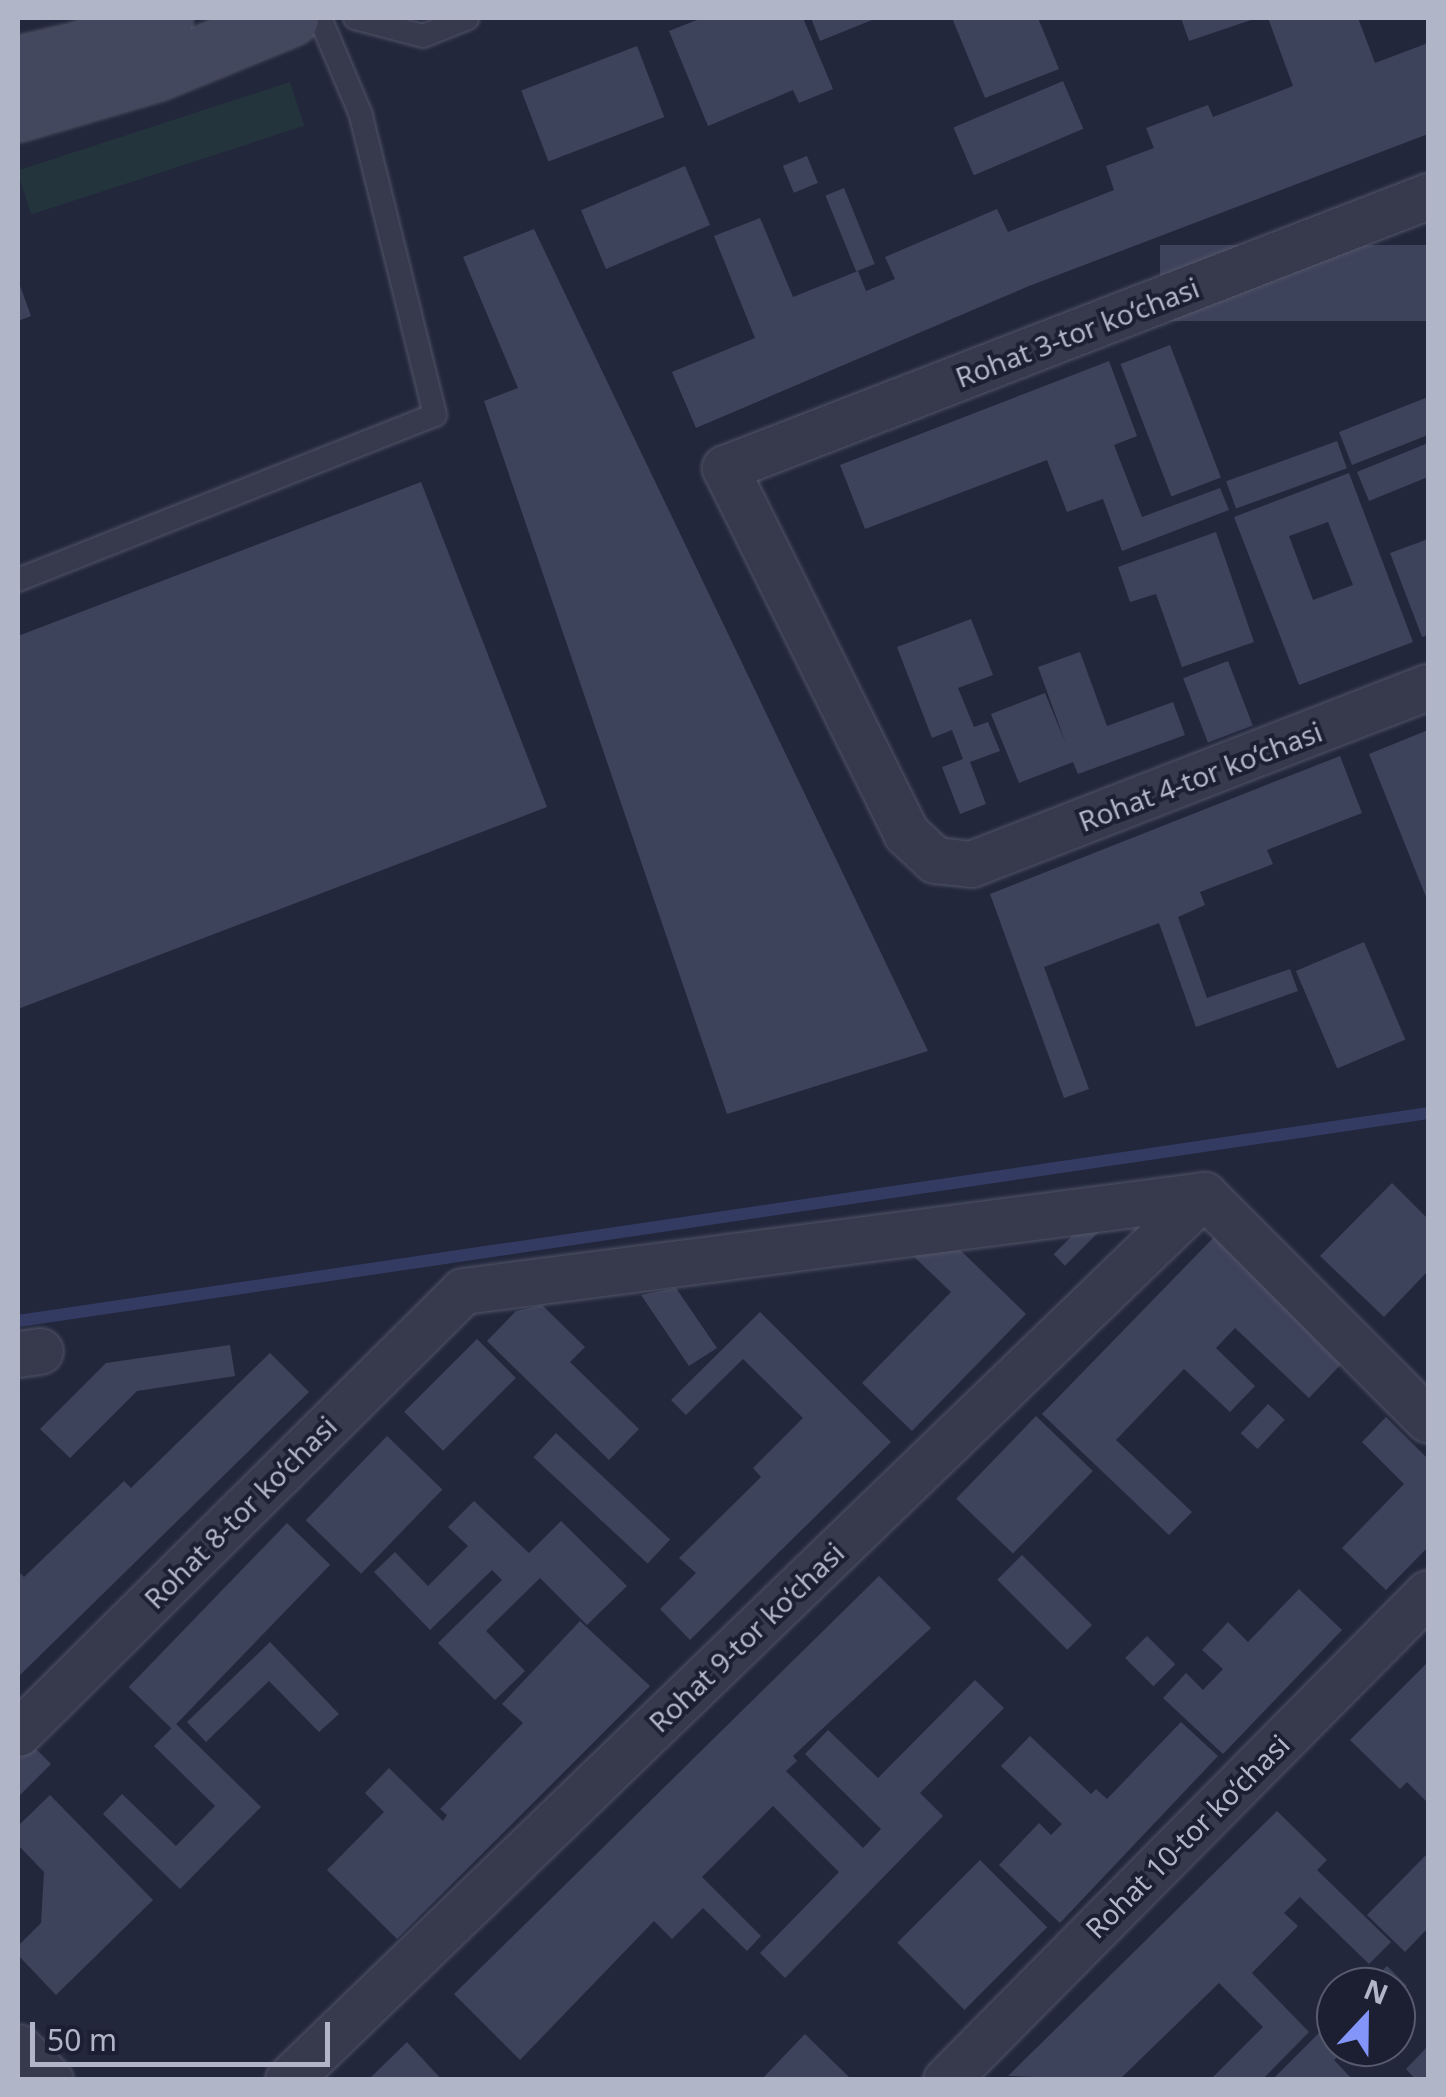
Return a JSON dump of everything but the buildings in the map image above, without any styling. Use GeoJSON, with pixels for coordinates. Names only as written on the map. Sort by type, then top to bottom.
{"type":"FeatureCollection","features":[{"type":"Feature","properties":{"kind":"street"},"geometry":{"type":"LineString","coordinates":[[18,64],[78,50],[164,18]]}},
{"type":"Feature","properties":{"kind":"street"},"geometry":{"type":"LineString","coordinates":[[18,113],[155,74],[290,18]]}},
{"type":"Feature","properties":{"kind":"street","name":"Rohat 3-tor ko‘chasi"},"geometry":{"type":"LineString","coordinates":[[972,864],[935,860],[906,834],[726,468],[1428,196]]}},
{"type":"Feature","properties":{"kind":"street","name":"Rohat 4-tor ko‘chasi"},"geometry":{"type":"LineString","coordinates":[[972,864],[1428,688]]}},
{"type":"Feature","properties":{"kind":"street"},"geometry":{"type":"LineString","coordinates":[[1204,1195],[1428,1420]]}},
{"type":"Feature","properties":{"kind":"street","name":"Rohat 8-tor ko‘chasi"},"geometry":{"type":"LineString","coordinates":[[18,1733],[463,1291],[1204,1195]]}},
{"type":"Feature","properties":{"kind":"street","name":"Rohat 9-tor ko‘chasi"},"geometry":{"type":"LineString","coordinates":[[288,2080],[1204,1195]]}},
{"type":"Feature","properties":{"kind":"street","name":"Rohat 10-tor ko‘chasi"},"geometry":{"type":"LineString","coordinates":[[946,2080],[1428,1594]]}},
{"type":"Feature","properties":{"kind":"street"},"geometry":{"type":"LineString","coordinates":[[18,2047],[50,2080]]}},
{"type":"Feature","properties":{"kind":"lane"},"geometry":{"type":"LineString","coordinates":[[18,580],[435,415],[361,114],[320,18]]}},
{"type":"Feature","properties":{"kind":"lane"},"geometry":{"type":"LineString","coordinates":[[355,18],[424,36],[468,18]]}},
{"type":"Feature","properties":{"kind":"shaded area"},"geometry":{"type":"Polygon","coordinates":[[[290,82],[304,126],[31,214],[18,170],[290,82]]]}},
{"type":"Feature","properties":{"kind":"waterway"},"geometry":{"type":"LineString","coordinates":[[18,1321],[1428,1113]]}}]}
